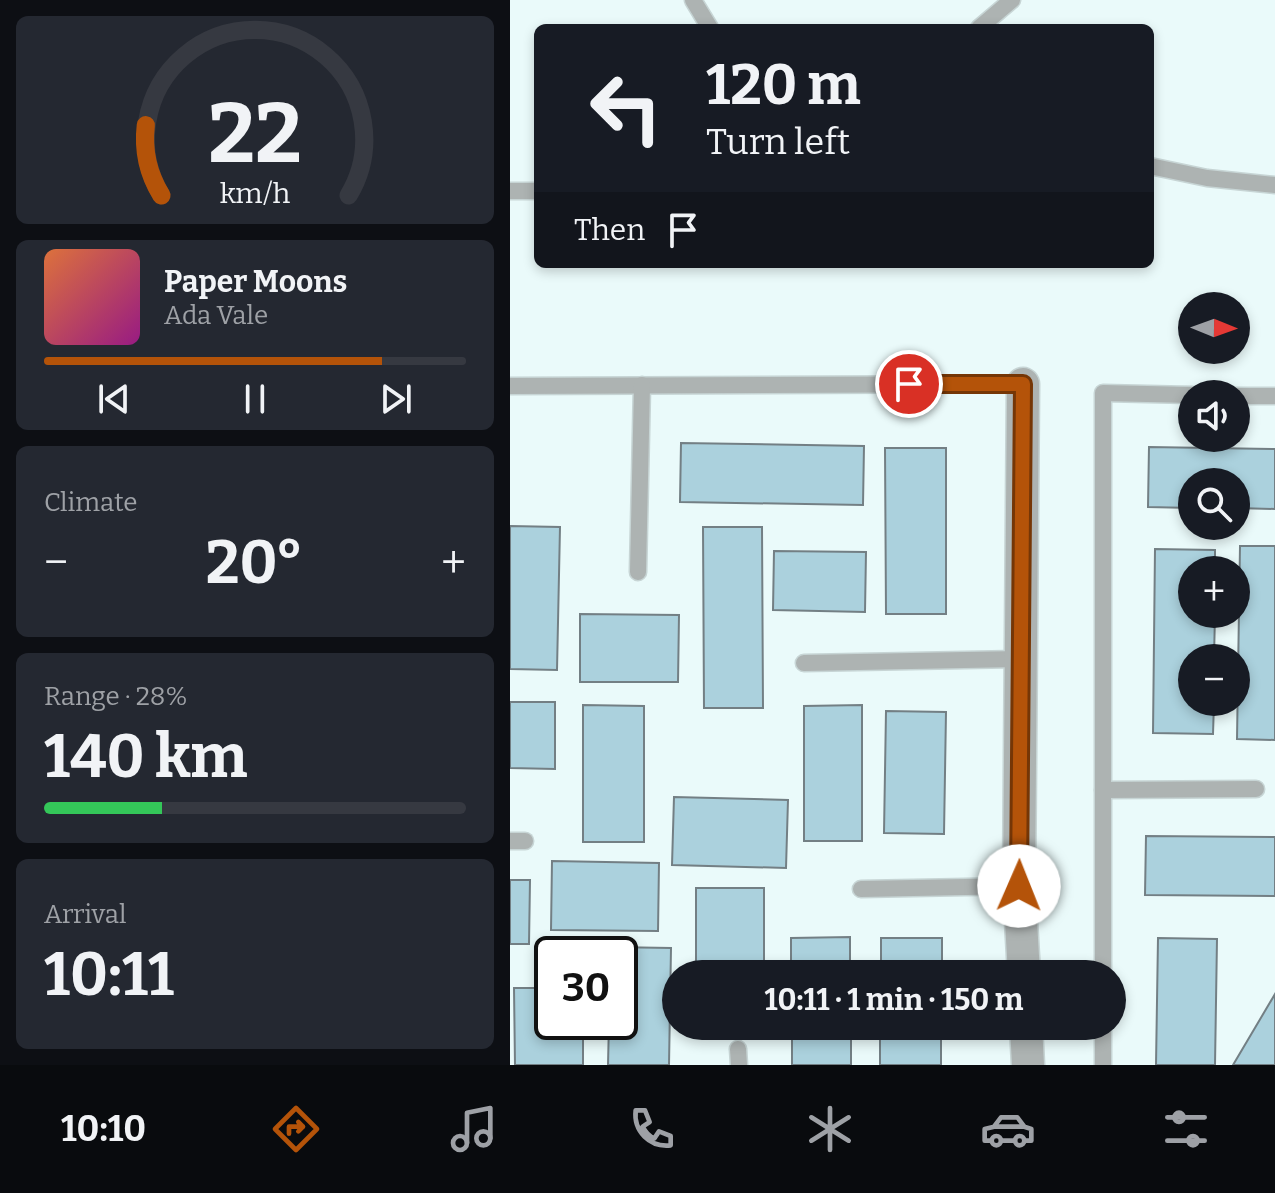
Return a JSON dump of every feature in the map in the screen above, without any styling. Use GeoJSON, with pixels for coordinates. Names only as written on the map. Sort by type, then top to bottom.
{"type":"FeatureCollection","features":[{"type":"Feature","properties":{"kind":"street"},"geometry":{"type":"LineString","coordinates":[[1023,384],[1019,886],[1023,960]]}},
{"type":"Feature","properties":{"kind":"street"},"geometry":{"type":"LineString","coordinates":[[1027,1040],[1028,1065]]}},
{"type":"Feature","properties":{"kind":"lane"},"geometry":{"type":"LineString","coordinates":[[693,0],[708,24]]}},
{"type":"Feature","properties":{"kind":"lane"},"geometry":{"type":"LineString","coordinates":[[984,24],[1012,0]]}},
{"type":"Feature","properties":{"kind":"lane"},"geometry":{"type":"LineString","coordinates":[[1154,167],[1207,178],[1275,185]]}},
{"type":"Feature","properties":{"kind":"lane"},"geometry":{"type":"LineString","coordinates":[[510,191],[534,191]]}},
{"type":"Feature","properties":{"kind":"lane"},"geometry":{"type":"LineString","coordinates":[[510,386],[1023,384]]}},
{"type":"Feature","properties":{"kind":"lane"},"geometry":{"type":"LineString","coordinates":[[638,572],[642,385]]}},
{"type":"Feature","properties":{"kind":"lane"},"geometry":{"type":"LineString","coordinates":[[1103,960],[1103,393],[1178,395]]}},
{"type":"Feature","properties":{"kind":"lane"},"geometry":{"type":"LineString","coordinates":[[1250,396],[1275,396]]}},
{"type":"Feature","properties":{"kind":"lane"},"geometry":{"type":"LineString","coordinates":[[804,663],[1023,659]]}},
{"type":"Feature","properties":{"kind":"lane"},"geometry":{"type":"LineString","coordinates":[[1103,790],[1256,789]]}},
{"type":"Feature","properties":{"kind":"lane"},"geometry":{"type":"LineString","coordinates":[[861,889],[1019,886]]}},
{"type":"Feature","properties":{"kind":"lane"},"geometry":{"type":"LineString","coordinates":[[1103,1040],[1103,1065]]}},
{"type":"Feature","properties":{"kind":"building"},"geometry":{"type":"Polygon","coordinates":[[[681,443],[864,446],[863,505],[680,502],[681,443]]]}},
{"type":"Feature","properties":{"kind":"building"},"geometry":{"type":"Polygon","coordinates":[[[1149,447],[1178,447],[1178,452],[1275,449],[1275,509],[1250,508],[1250,468],[1178,468],[1178,508],[1148,507],[1149,447]]]}},
{"type":"Feature","properties":{"kind":"building"},"geometry":{"type":"Polygon","coordinates":[[[885,448],[946,448],[946,614],[886,614],[885,448]]]}},
{"type":"Feature","properties":{"kind":"building"},"geometry":{"type":"Polygon","coordinates":[[[510,526],[560,527],[557,670],[510,669],[510,526]]]}},
{"type":"Feature","properties":{"kind":"building"},"geometry":{"type":"Polygon","coordinates":[[[703,527],[762,527],[763,708],[704,708],[703,527]]]}},
{"type":"Feature","properties":{"kind":"building"},"geometry":{"type":"Polygon","coordinates":[[[1240,546],[1275,546],[1275,740],[1237,739],[1237,716],[1250,716],[1250,644],[1238,644],[1239,628],[1250,628],[1250,556],[1240,556],[1240,546]]]}},
{"type":"Feature","properties":{"kind":"building"},"geometry":{"type":"Polygon","coordinates":[[[1155,549],[1215,550],[1215,556],[1178,556],[1178,628],[1215,628],[1214,644],[1178,644],[1178,716],[1214,716],[1213,734],[1153,733],[1155,549]]]}},
{"type":"Feature","properties":{"kind":"building"},"geometry":{"type":"Polygon","coordinates":[[[774,551],[866,552],[865,612],[773,610],[774,551]]]}},
{"type":"Feature","properties":{"kind":"building"},"geometry":{"type":"Polygon","coordinates":[[[580,614],[679,615],[678,682],[580,682],[580,614]]]}},
{"type":"Feature","properties":{"kind":"building"},"geometry":{"type":"Polygon","coordinates":[[[510,702],[555,702],[555,769],[510,768],[510,702]]]}},
{"type":"Feature","properties":{"kind":"building"},"geometry":{"type":"Polygon","coordinates":[[[583,705],[644,706],[644,842],[583,842],[583,705]]]}},
{"type":"Feature","properties":{"kind":"building"},"geometry":{"type":"Polygon","coordinates":[[[862,705],[862,841],[804,841],[804,706],[862,705]]]}},
{"type":"Feature","properties":{"kind":"building"},"geometry":{"type":"Polygon","coordinates":[[[886,711],[946,712],[944,834],[884,833],[886,711]]]}},
{"type":"Feature","properties":{"kind":"building"},"geometry":{"type":"Polygon","coordinates":[[[674,797],[788,800],[786,868],[672,865],[674,797]]]}},
{"type":"Feature","properties":{"kind":"building"},"geometry":{"type":"Polygon","coordinates":[[[1146,836],[1275,837],[1275,896],[1145,895],[1146,836]]]}},
{"type":"Feature","properties":{"kind":"building"},"geometry":{"type":"Polygon","coordinates":[[[552,861],[659,863],[658,931],[551,930],[552,861]]]}},
{"type":"Feature","properties":{"kind":"building"},"geometry":{"type":"Polygon","coordinates":[[[510,880],[530,880],[529,944],[510,944],[510,880]]]}},
{"type":"Feature","properties":{"kind":"building"},"geometry":{"type":"Polygon","coordinates":[[[696,888],[764,888],[764,960],[696,960],[696,888]]]}},
{"type":"Feature","properties":{"kind":"building"},"geometry":{"type":"Polygon","coordinates":[[[850,937],[850,960],[791,960],[791,938],[850,937]]]}},
{"type":"Feature","properties":{"kind":"building"},"geometry":{"type":"Polygon","coordinates":[[[881,938],[942,938],[942,960],[881,960],[881,938]]]}},
{"type":"Feature","properties":{"kind":"building"},"geometry":{"type":"Polygon","coordinates":[[[1158,938],[1217,939],[1215,1065],[1156,1065],[1158,938]]]}},
{"type":"Feature","properties":{"kind":"building"},"geometry":{"type":"Polygon","coordinates":[[[638,947],[671,948],[671,960],[662,960],[662,1040],[669,1040],[669,1065],[608,1065],[609,1040],[638,1040],[638,947]]]}},
{"type":"Feature","properties":{"kind":"building"},"geometry":{"type":"Polygon","coordinates":[[[514,988],[534,988],[534,1040],[583,1040],[583,1065],[515,1065],[514,988]]]}},
{"type":"Feature","properties":{"kind":"building"},"geometry":{"type":"Polygon","coordinates":[[[1275,994],[1275,1065],[1233,1065],[1275,994]]]}},
{"type":"Feature","properties":{"kind":"building"},"geometry":{"type":"Polygon","coordinates":[[[792,1040],[851,1040],[851,1065],[792,1065],[792,1040]]]}},
{"type":"Feature","properties":{"kind":"building"},"geometry":{"type":"Polygon","coordinates":[[[880,1040],[941,1040],[941,1065],[880,1065],[880,1040]]]}},
{"type":"Feature","properties":{"kind":"route"},"geometry":{"type":"LineString","coordinates":[[909,384],[1023,384],[1019,886]]}}]}
